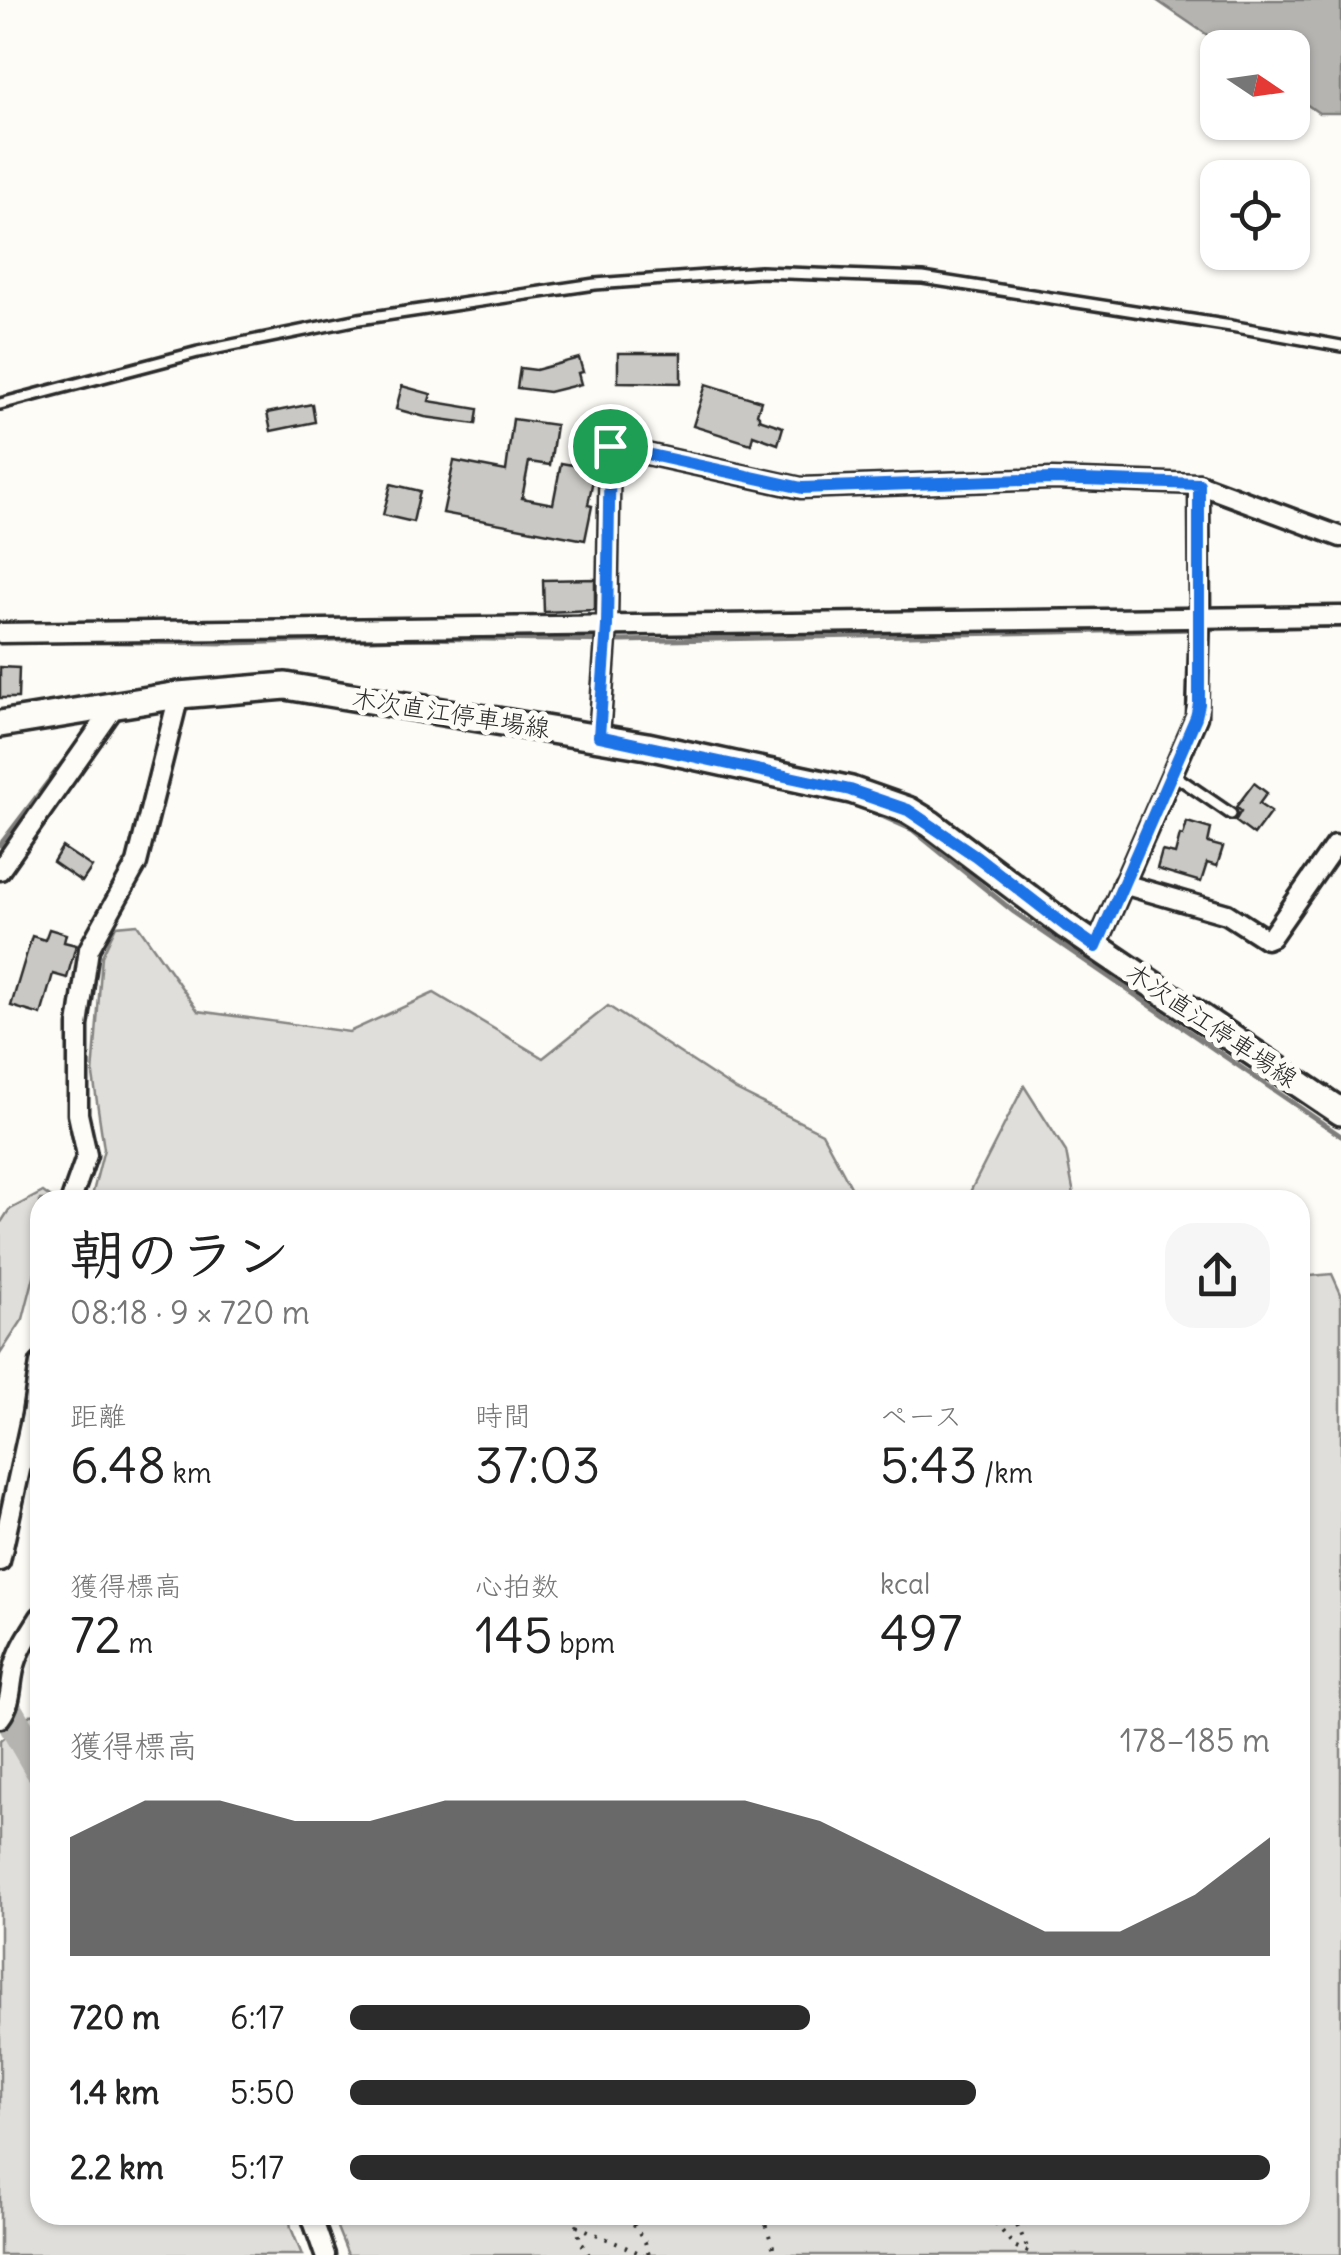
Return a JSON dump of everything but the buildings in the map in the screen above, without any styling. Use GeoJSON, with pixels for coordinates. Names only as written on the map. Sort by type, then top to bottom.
{"type":"FeatureCollection","features":[{"type":"Feature","properties":{"kind":"main road","name":"木次直江停車場線"},"geometry":{"type":"LineString","coordinates":[[0,724],[179,695],[286,686],[599,736],[850,790],[908,810],[1096,947],[1341,1112]]}},
{"type":"Feature","properties":{"kind":"street"},"geometry":{"type":"LineString","coordinates":[[599,736],[607,626],[610,446],[802,488],[1052,479],[1199,484],[1341,537]]}},
{"type":"Feature","properties":{"kind":"street"},"geometry":{"type":"LineString","coordinates":[[1096,947],[1199,704],[1199,484]]}},
{"type":"Feature","properties":{"kind":"street"},"geometry":{"type":"LineString","coordinates":[[0,633],[1341,616]]}},
{"type":"Feature","properties":{"kind":"street"},"geometry":{"type":"LineString","coordinates":[[75,1190],[87,1155],[78,1114],[78,1026],[89,948],[137,863],[179,695]]}},
{"type":"Feature","properties":{"kind":"street"},"geometry":{"type":"LineString","coordinates":[[0,870],[116,706]]}},
{"type":"Feature","properties":{"kind":"street"},"geometry":{"type":"LineString","coordinates":[[1123,884],[1227,914],[1266,938],[1271,937],[1335,845]]}},
{"type":"Feature","properties":{"kind":"street"},"geometry":{"type":"LineString","coordinates":[[0,1561],[30,1424]]}},
{"type":"Feature","properties":{"kind":"street"},"geometry":{"type":"LineString","coordinates":[[0,1718],[12,1696],[17,1658],[30,1635]]}},
{"type":"Feature","properties":{"kind":"street"},"geometry":{"type":"LineString","coordinates":[[315,2225],[326,2255]]}},
{"type":"Feature","properties":{"kind":"lane"},"geometry":{"type":"LineString","coordinates":[[0,404],[198,352],[360,320],[595,284],[760,272],[923,278],[1341,346]]}},
{"type":"Feature","properties":{"kind":"lane"},"geometry":{"type":"LineString","coordinates":[[1172,773],[1231,814]]}},
{"type":"Feature","properties":{"kind":"path"},"geometry":{"type":"LineString","coordinates":[[634,2225],[645,2242],[647,2255]]}},
{"type":"Feature","properties":{"kind":"path"},"geometry":{"type":"LineString","coordinates":[[766,2225],[776,2255]]}},
{"type":"Feature","properties":{"kind":"path"},"geometry":{"type":"LineString","coordinates":[[997,2225],[1014,2246],[1032,2254]]}},
{"type":"Feature","properties":{"kind":"path"},"geometry":{"type":"LineString","coordinates":[[1017,2225],[1032,2254]]}},
{"type":"Feature","properties":{"kind":"path"},"geometry":{"type":"LineString","coordinates":[[589,2255],[577,2226],[647,2255]]}},
{"type":"Feature","properties":{"kind":"shaded area"},"geometry":{"type":"Polygon","coordinates":[[[1156,0],[1341,0],[1341,113],[1319,113],[1310,107],[1310,30],[1200,30],[1156,0]]]}},
{"type":"Feature","properties":{"kind":"shaded area"},"geometry":{"type":"Polygon","coordinates":[[[137,924],[198,1011],[349,1032],[434,993],[543,1058],[608,1006],[736,1090],[822,1133],[853,1190],[94,1190],[104,1149],[93,1075],[102,956],[116,926],[137,924]]]}},
{"type":"Feature","properties":{"kind":"shaded area"},"geometry":{"type":"Polygon","coordinates":[[[1024,1086],[1066,1152],[1073,1190],[971,1190],[1024,1086]]]}},
{"type":"Feature","properties":{"kind":"shaded area"},"geometry":{"type":"Polygon","coordinates":[[[30,1199],[30,1292],[23,1319],[0,1354],[0,1224],[9,1210],[30,1199]]]}},
{"type":"Feature","properties":{"kind":"shaded area"},"geometry":{"type":"Polygon","coordinates":[[[1332,1274],[1341,1294],[1341,2255],[348,2255],[336,2225],[1310,2225],[1310,1276],[1332,1274]]]}},
{"type":"Feature","properties":{"kind":"shaded area"},"geometry":{"type":"Polygon","coordinates":[[[30,1715],[30,2225],[291,2225],[302,2255],[0,2255],[0,1741],[30,1715]]]}},
{"type":"Feature","properties":{"kind":"waterway"},"geometry":{"type":"LineString","coordinates":[[23,641],[623,641],[1341,626]]}},
{"type":"Feature","properties":{"kind":"waterway"},"geometry":{"type":"LineString","coordinates":[[0,845],[89,728]]}},
{"type":"Feature","properties":{"kind":"waterway"},"geometry":{"type":"LineString","coordinates":[[805,793],[855,804],[913,830],[1014,912],[1341,1136]]}},
{"type":"Feature","properties":{"kind":"waterway"},"geometry":{"type":"LineString","coordinates":[[0,1699],[30,1751]]}},
{"type":"Feature","properties":{"kind":"route"},"geometry":{"type":"LineString","coordinates":[[610,446],[802,488],[1052,479],[1199,484],[1199,704],[1096,947],[908,810],[850,790],[599,736],[607,626],[610,446]]}}]}
